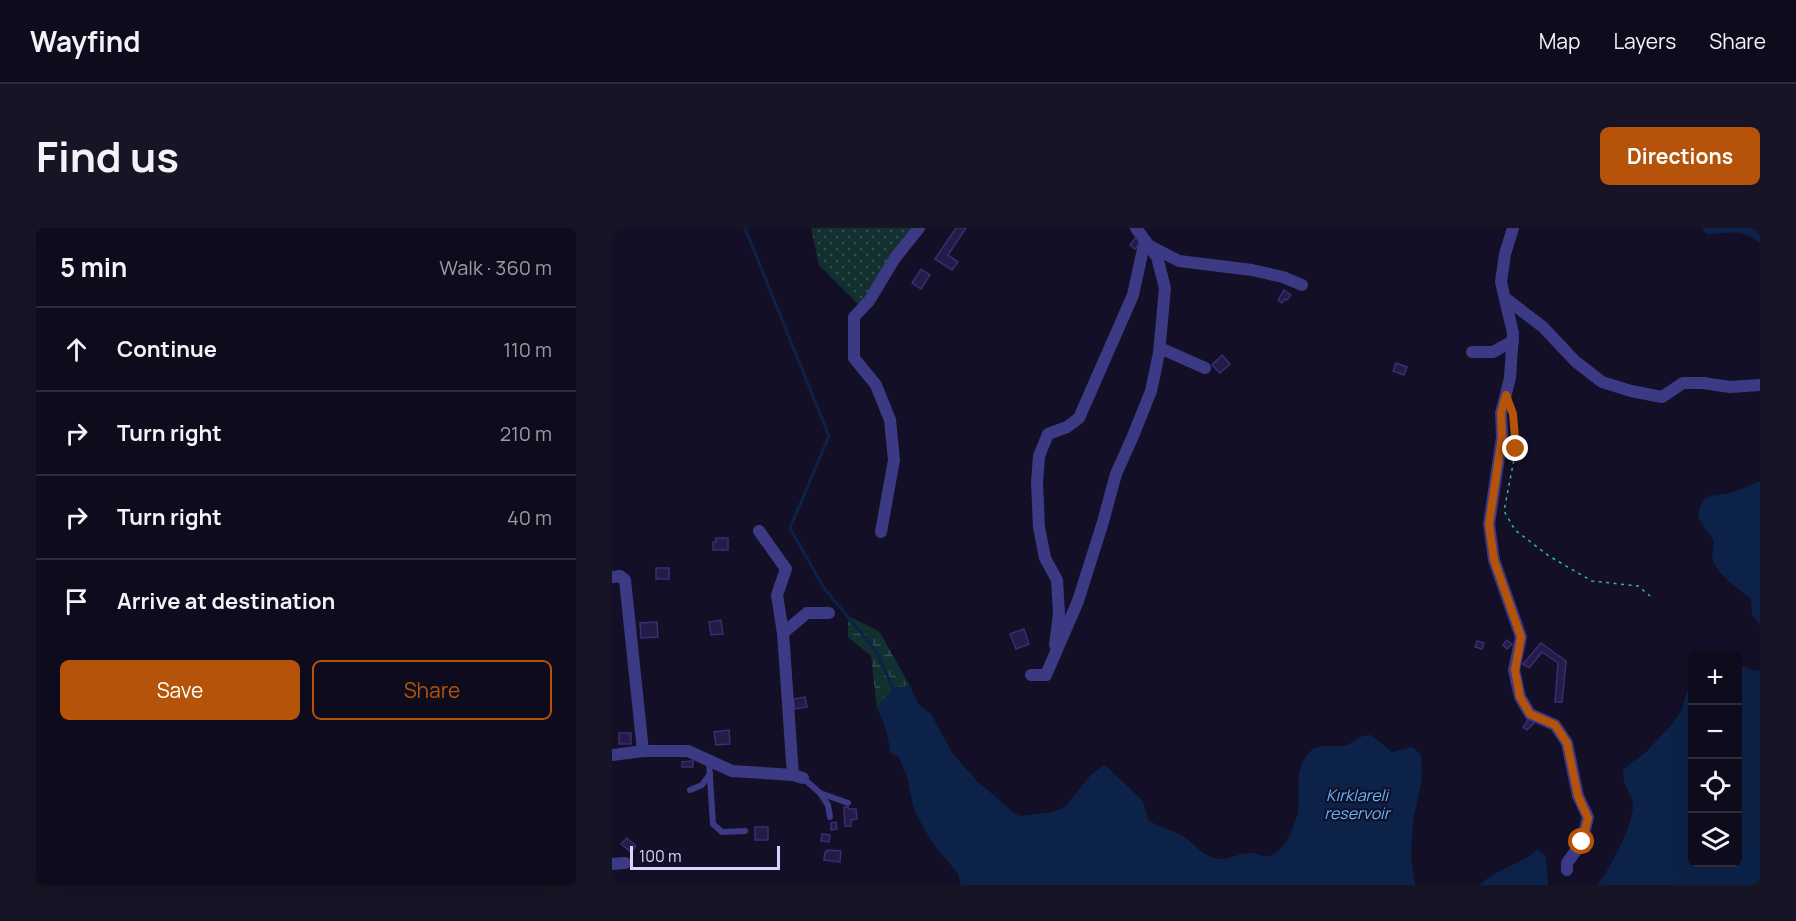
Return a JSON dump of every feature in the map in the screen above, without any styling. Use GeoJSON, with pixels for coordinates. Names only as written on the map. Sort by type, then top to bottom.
{"type":"FeatureCollection","features":[{"type":"Feature","properties":{"kind":"street"},"geometry":{"type":"LineString","coordinates":[[881,532],[894,460],[890,420],[876,385],[854,358],[854,317],[869,301],[895,258],[919,228]]}},
{"type":"Feature","properties":{"kind":"street"},"geometry":{"type":"LineString","coordinates":[[1031,675],[1046,675],[1078,600],[1090,567],[1116,474],[1150,391],[1160,348],[1165,288],[1157,257],[1136,228]]}},
{"type":"Feature","properties":{"kind":"street"},"geometry":{"type":"LineString","coordinates":[[1513,228],[1505,254],[1501,282],[1513,341],[1510,378],[1501,413],[1502,437],[1489,524],[1494,560],[1521,637],[1515,670],[1520,697],[1530,714],[1555,725],[1567,743],[1578,796],[1588,818],[1582,842],[1567,863],[1567,870]]}},
{"type":"Feature","properties":{"kind":"street"},"geometry":{"type":"LineString","coordinates":[[1147,243],[1179,261],[1252,270],[1302,285]]}},
{"type":"Feature","properties":{"kind":"street"},"geometry":{"type":"LineString","coordinates":[[1053,659],[1059,614],[1057,580],[1045,558],[1040,526],[1037,482],[1039,456],[1048,434],[1067,427],[1080,418],[1133,295],[1147,243]]}},
{"type":"Feature","properties":{"kind":"street"},"geometry":{"type":"LineString","coordinates":[[1505,298],[1543,327],[1575,361],[1602,382],[1662,397],[1683,383],[1730,387],[1760,386]]}},
{"type":"Feature","properties":{"kind":"street"},"geometry":{"type":"LineString","coordinates":[[1472,352],[1494,352],[1513,341]]}},
{"type":"Feature","properties":{"kind":"street"},"geometry":{"type":"LineString","coordinates":[[1160,348],[1205,368]]}},
{"type":"Feature","properties":{"kind":"street"},"geometry":{"type":"LineString","coordinates":[[612,755],[643,751],[688,751],[710,767],[798,776],[777,595],[786,569],[759,531]]}},
{"type":"Feature","properties":{"kind":"street"},"geometry":{"type":"LineString","coordinates":[[612,577],[620,576],[626,580],[643,751]]}},
{"type":"Feature","properties":{"kind":"street"},"geometry":{"type":"LineString","coordinates":[[783,633],[807,613],[829,613]]}},
{"type":"Feature","properties":{"kind":"lane"},"geometry":{"type":"LineString","coordinates":[[690,790],[702,784],[710,767]]}},
{"type":"Feature","properties":{"kind":"lane"},"geometry":{"type":"LineString","coordinates":[[710,767],[713,824],[722,832],[745,831]]}},
{"type":"Feature","properties":{"kind":"lane"},"geometry":{"type":"LineString","coordinates":[[798,776],[820,793],[848,803]]}},
{"type":"Feature","properties":{"kind":"lane"},"geometry":{"type":"LineString","coordinates":[[820,793],[828,805],[831,817]]}},
{"type":"Feature","properties":{"kind":"path"},"geometry":{"type":"LineString","coordinates":[[1513,414],[1516,449],[1504,511],[1515,530],[1549,556],[1592,581],[1638,586],[1650,596]]}},
{"type":"Feature","properties":{"kind":"green space"},"geometry":{"type":"Polygon","coordinates":[[[811,228],[912,228],[859,305],[819,265],[811,228]]]}},
{"type":"Feature","properties":{"kind":"green space"},"geometry":{"type":"Polygon","coordinates":[[[848,616],[879,631],[910,686],[893,688],[877,708],[871,656],[848,637],[848,616]]]}},
{"type":"Feature","properties":{"kind":"water"},"geometry":{"type":"Polygon","coordinates":[[[1703,228],[1760,228],[1760,243],[1741,233],[1707,234],[1703,228]]]}},
{"type":"Feature","properties":{"kind":"water"},"geometry":{"type":"Polygon","coordinates":[[[1760,482],[1760,625],[1752,614],[1751,599],[1720,573],[1712,559],[1714,541],[1698,517],[1706,498],[1736,491],[1760,482]]]}},
{"type":"Feature","properties":{"kind":"water"},"geometry":{"type":"Polygon","coordinates":[[[1742,666],[1755,671],[1760,669],[1760,885],[1597,885],[1620,847],[1632,813],[1632,800],[1624,781],[1623,770],[1646,752],[1681,711],[1688,689],[1688,867],[1742,867],[1742,666]]]}},
{"type":"Feature","properties":{"kind":"water","name":"Kırklareli reservoir"},"geometry":{"type":"Polygon","coordinates":[[[910,686],[919,705],[931,714],[953,754],[977,781],[1014,813],[1020,816],[1053,812],[1065,807],[1090,776],[1104,764],[1143,801],[1149,821],[1185,837],[1203,852],[1221,859],[1248,853],[1272,855],[1282,847],[1290,835],[1297,816],[1300,770],[1312,750],[1321,746],[1346,745],[1371,735],[1392,752],[1412,747],[1421,754],[1422,778],[1413,822],[1411,857],[1415,885],[961,885],[958,874],[931,841],[914,810],[907,777],[899,758],[890,752],[886,729],[877,708],[893,688],[910,686]]]}},
{"type":"Feature","properties":{"kind":"water"},"geometry":{"type":"Polygon","coordinates":[[[1537,849],[1546,856],[1548,885],[1479,885],[1492,875],[1530,856],[1537,849]]]}},
{"type":"Feature","properties":{"kind":"building"},"geometry":{"type":"Polygon","coordinates":[[[956,228],[966,228],[948,255],[958,262],[952,270],[935,259],[956,228]]]}},
{"type":"Feature","properties":{"kind":"building"},"geometry":{"type":"Polygon","coordinates":[[[1136,237],[1141,241],[1135,249],[1130,245],[1136,237]]]}},
{"type":"Feature","properties":{"kind":"building"},"geometry":{"type":"Polygon","coordinates":[[[921,269],[930,275],[921,289],[912,283],[921,269]]]}},
{"type":"Feature","properties":{"kind":"building"},"geometry":{"type":"Polygon","coordinates":[[[1284,290],[1291,295],[1282,303],[1278,300],[1284,290]]]}},
{"type":"Feature","properties":{"kind":"building"},"geometry":{"type":"Polygon","coordinates":[[[1222,355],[1230,364],[1220,373],[1212,365],[1222,355]]]}},
{"type":"Feature","properties":{"kind":"building"},"geometry":{"type":"Polygon","coordinates":[[[1396,363],[1407,367],[1404,375],[1393,371],[1396,363]]]}},
{"type":"Feature","properties":{"kind":"building"},"geometry":{"type":"Polygon","coordinates":[[[716,538],[728,538],[728,550],[713,550],[713,542],[716,542],[716,538]]]}},
{"type":"Feature","properties":{"kind":"building"},"geometry":{"type":"Polygon","coordinates":[[[656,568],[669,568],[669,579],[656,579],[656,568]]]}},
{"type":"Feature","properties":{"kind":"building"},"geometry":{"type":"Polygon","coordinates":[[[721,620],[723,634],[711,635],[709,622],[721,620]]]}},
{"type":"Feature","properties":{"kind":"building"},"geometry":{"type":"Polygon","coordinates":[[[657,622],[658,637],[641,638],[640,623],[657,622]]]}},
{"type":"Feature","properties":{"kind":"building"},"geometry":{"type":"Polygon","coordinates":[[[1024,629],[1029,644],[1016,649],[1010,634],[1024,629]]]}},
{"type":"Feature","properties":{"kind":"building"},"geometry":{"type":"Polygon","coordinates":[[[1507,640],[1512,644],[1507,649],[1503,645],[1507,640]]]}},
{"type":"Feature","properties":{"kind":"building"},"geometry":{"type":"Polygon","coordinates":[[[1477,641],[1484,643],[1482,649],[1475,647],[1477,641]]]}},
{"type":"Feature","properties":{"kind":"building"},"geometry":{"type":"Polygon","coordinates":[[[1541,643],[1566,661],[1562,702],[1555,702],[1558,663],[1542,652],[1529,668],[1523,664],[1541,643]]]}},
{"type":"Feature","properties":{"kind":"building"},"geometry":{"type":"Polygon","coordinates":[[[805,697],[807,707],[795,709],[793,699],[805,697]]]}},
{"type":"Feature","properties":{"kind":"building"},"geometry":{"type":"Polygon","coordinates":[[[1530,717],[1535,722],[1527,730],[1523,727],[1530,717]]]}},
{"type":"Feature","properties":{"kind":"building"},"geometry":{"type":"Polygon","coordinates":[[[729,730],[730,744],[716,745],[714,732],[729,730]]]}},
{"type":"Feature","properties":{"kind":"building"},"geometry":{"type":"Polygon","coordinates":[[[619,733],[631,733],[631,744],[619,744],[619,733]]]}},
{"type":"Feature","properties":{"kind":"building"},"geometry":{"type":"Polygon","coordinates":[[[693,761],[693,767],[682,767],[682,762],[693,761]]]}},
{"type":"Feature","properties":{"kind":"building"},"geometry":{"type":"Polygon","coordinates":[[[844,807],[856,809],[857,819],[851,820],[851,826],[845,826],[844,807]]]}},
{"type":"Feature","properties":{"kind":"building"},"geometry":{"type":"Polygon","coordinates":[[[836,822],[837,829],[831,830],[831,823],[836,822]]]}},
{"type":"Feature","properties":{"kind":"building"},"geometry":{"type":"Polygon","coordinates":[[[755,827],[768,827],[768,840],[755,840],[755,827]]]}},
{"type":"Feature","properties":{"kind":"building"},"geometry":{"type":"Polygon","coordinates":[[[822,834],[830,835],[829,842],[821,841],[822,834]]]}},
{"type":"Feature","properties":{"kind":"building"},"geometry":{"type":"Polygon","coordinates":[[[627,838],[636,846],[631,852],[621,844],[627,838]]]}},
{"type":"Feature","properties":{"kind":"building"},"geometry":{"type":"Polygon","coordinates":[[[827,850],[841,851],[840,862],[824,860],[827,850]]]}},
{"type":"Feature","properties":{"kind":"waterway"},"geometry":{"type":"LineString","coordinates":[[745,228],[829,436],[790,528],[824,588],[876,651],[893,688]]}},
{"type":"Feature","properties":{"kind":"route"},"geometry":{"type":"LineString","coordinates":[[1516,449],[1513,414],[1506,395],[1501,413],[1502,437],[1489,524],[1494,560],[1521,637],[1515,670],[1520,697],[1530,714],[1555,725],[1567,743],[1578,796],[1588,818],[1582,842]]}}]}
